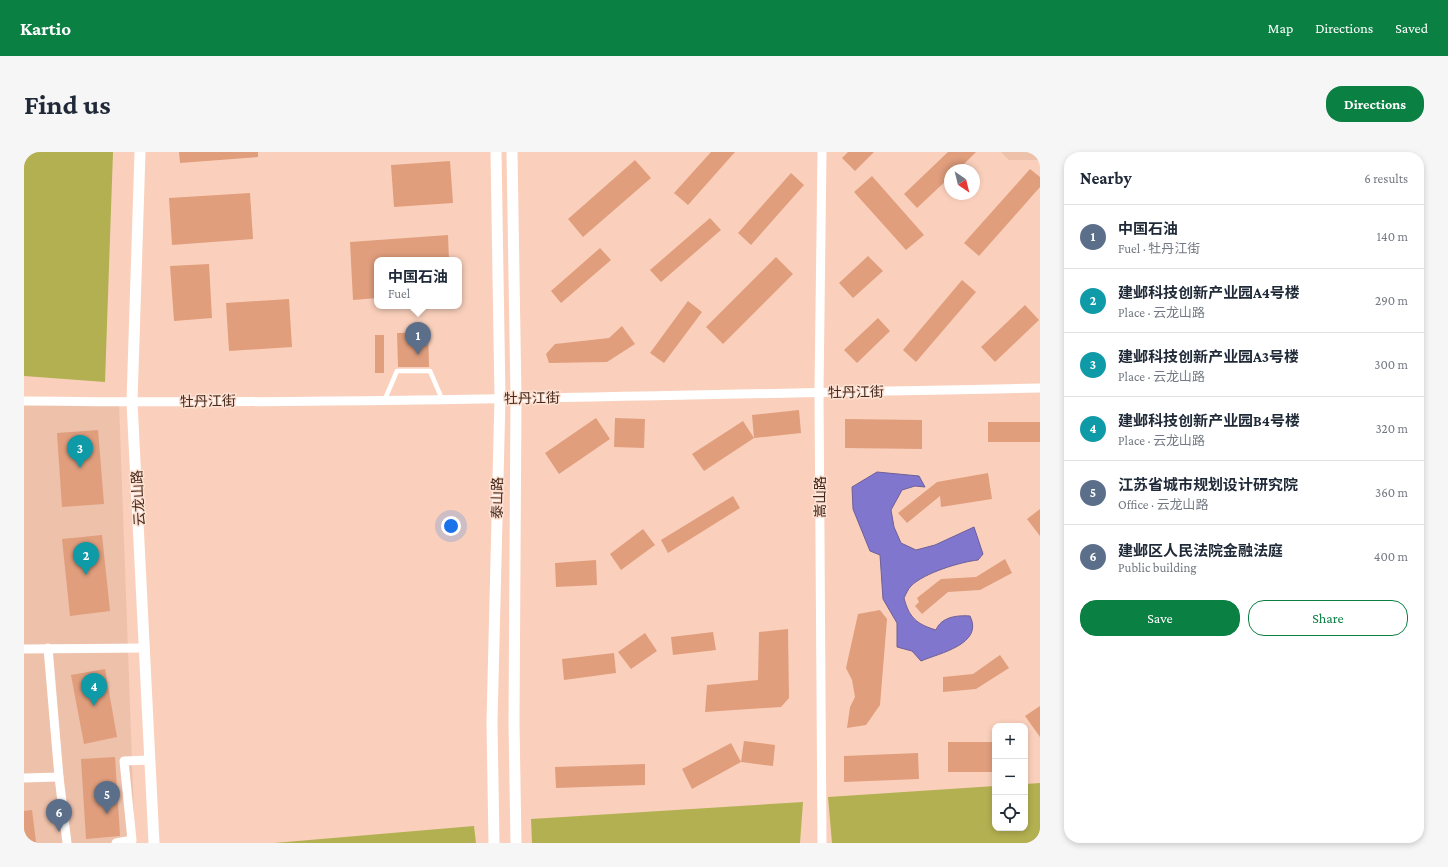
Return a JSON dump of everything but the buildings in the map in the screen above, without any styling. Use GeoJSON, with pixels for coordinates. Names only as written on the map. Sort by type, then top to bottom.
{"type":"FeatureCollection","features":[{"type":"Feature","properties":{"kind":"street","name":"云龙山路"},"geometry":{"type":"LineString","coordinates":[[140,152],[132,402],[154,843]]}},
{"type":"Feature","properties":{"kind":"street","name":"泰山路"},"geometry":{"type":"LineString","coordinates":[[494,843],[492,722],[500,398],[496,152]]}},
{"type":"Feature","properties":{"kind":"street","name":"泰山路"},"geometry":{"type":"LineString","coordinates":[[512,152],[516,398],[514,723],[516,843]]}},
{"type":"Feature","properties":{"kind":"street","name":"嵩山路"},"geometry":{"type":"LineString","coordinates":[[822,152],[819,392],[822,843]]}},
{"type":"Feature","properties":{"kind":"street","name":"牡丹江街"},"geometry":{"type":"LineString","coordinates":[[24,401],[132,402],[442,399],[1040,388]]}},
{"type":"Feature","properties":{"kind":"street"},"geometry":{"type":"LineString","coordinates":[[48,648],[59,777],[67,843]]}},
{"type":"Feature","properties":{"kind":"street"},"geometry":{"type":"LineString","coordinates":[[24,649],[145,648]]}},
{"type":"Feature","properties":{"kind":"street"},"geometry":{"type":"LineString","coordinates":[[116,843],[132,840],[124,761],[150,760]]}},
{"type":"Feature","properties":{"kind":"street"},"geometry":{"type":"LineString","coordinates":[[24,778],[59,777]]}},
{"type":"Feature","properties":{"kind":"lane"},"geometry":{"type":"LineString","coordinates":[[385,399],[397,372],[430,370],[442,399]]}},
{"type":"Feature","properties":{"kind":"shaded area"},"geometry":{"type":"Polygon","coordinates":[[[24,152],[113,152],[105,382],[24,376],[24,152]]]}},
{"type":"Feature","properties":{"kind":"shaded area"},"geometry":{"type":"Polygon","coordinates":[[[1001,152],[1040,152],[1040,160],[1009,160],[1001,152]]]}},
{"type":"Feature","properties":{"kind":"shaded area"},"geometry":{"type":"Polygon","coordinates":[[[24,401],[119,402],[135,843],[24,843],[24,401]]]}},
{"type":"Feature","properties":{"kind":"shaded area"},"geometry":{"type":"Polygon","coordinates":[[[877,472],[919,476],[925,487],[915,486],[902,490],[891,510],[894,527],[901,543],[916,550],[935,545],[974,527],[983,554],[978,560],[952,566],[924,577],[917,581],[908,590],[904,598],[908,610],[914,619],[923,625],[936,630],[942,622],[950,618],[970,616],[973,626],[971,634],[958,646],[949,651],[921,661],[912,651],[897,647],[897,623],[883,599],[880,555],[870,551],[853,509],[852,487],[877,472]]]}},
{"type":"Feature","properties":{"kind":"shaded area"},"geometry":{"type":"Polygon","coordinates":[[[1040,783],[1040,843],[832,843],[828,797],[992,786],[992,831],[1028,831],[1028,784],[1040,783]]]}},
{"type":"Feature","properties":{"kind":"shaded area"},"geometry":{"type":"Polygon","coordinates":[[[803,802],[800,843],[532,843],[531,819],[803,802]]]}},
{"type":"Feature","properties":{"kind":"shaded area"},"geometry":{"type":"Polygon","coordinates":[[[474,826],[476,843],[274,843],[474,826]]]}},
{"type":"Feature","properties":{"kind":"place","name":"中国石油"},"geometry":{"type":"Point","coordinates":[418,355]}},
{"type":"Feature","properties":{"kind":"place","name":"建邺科技创新产业园A3号楼"},"geometry":{"type":"Point","coordinates":[80,468]}},
{"type":"Feature","properties":{"kind":"place","name":"建邺科技创新产业园A4号楼"},"geometry":{"type":"Point","coordinates":[86,575]}},
{"type":"Feature","properties":{"kind":"place","name":"建邺科技创新产业园B4号楼"},"geometry":{"type":"Point","coordinates":[94,706]}},
{"type":"Feature","properties":{"kind":"place","name":"江苏省城市规划设计研究院"},"geometry":{"type":"Point","coordinates":[107,814]}},
{"type":"Feature","properties":{"kind":"place","name":"建邺区人民法院金融法庭"},"geometry":{"type":"Point","coordinates":[59,832]}}]}
